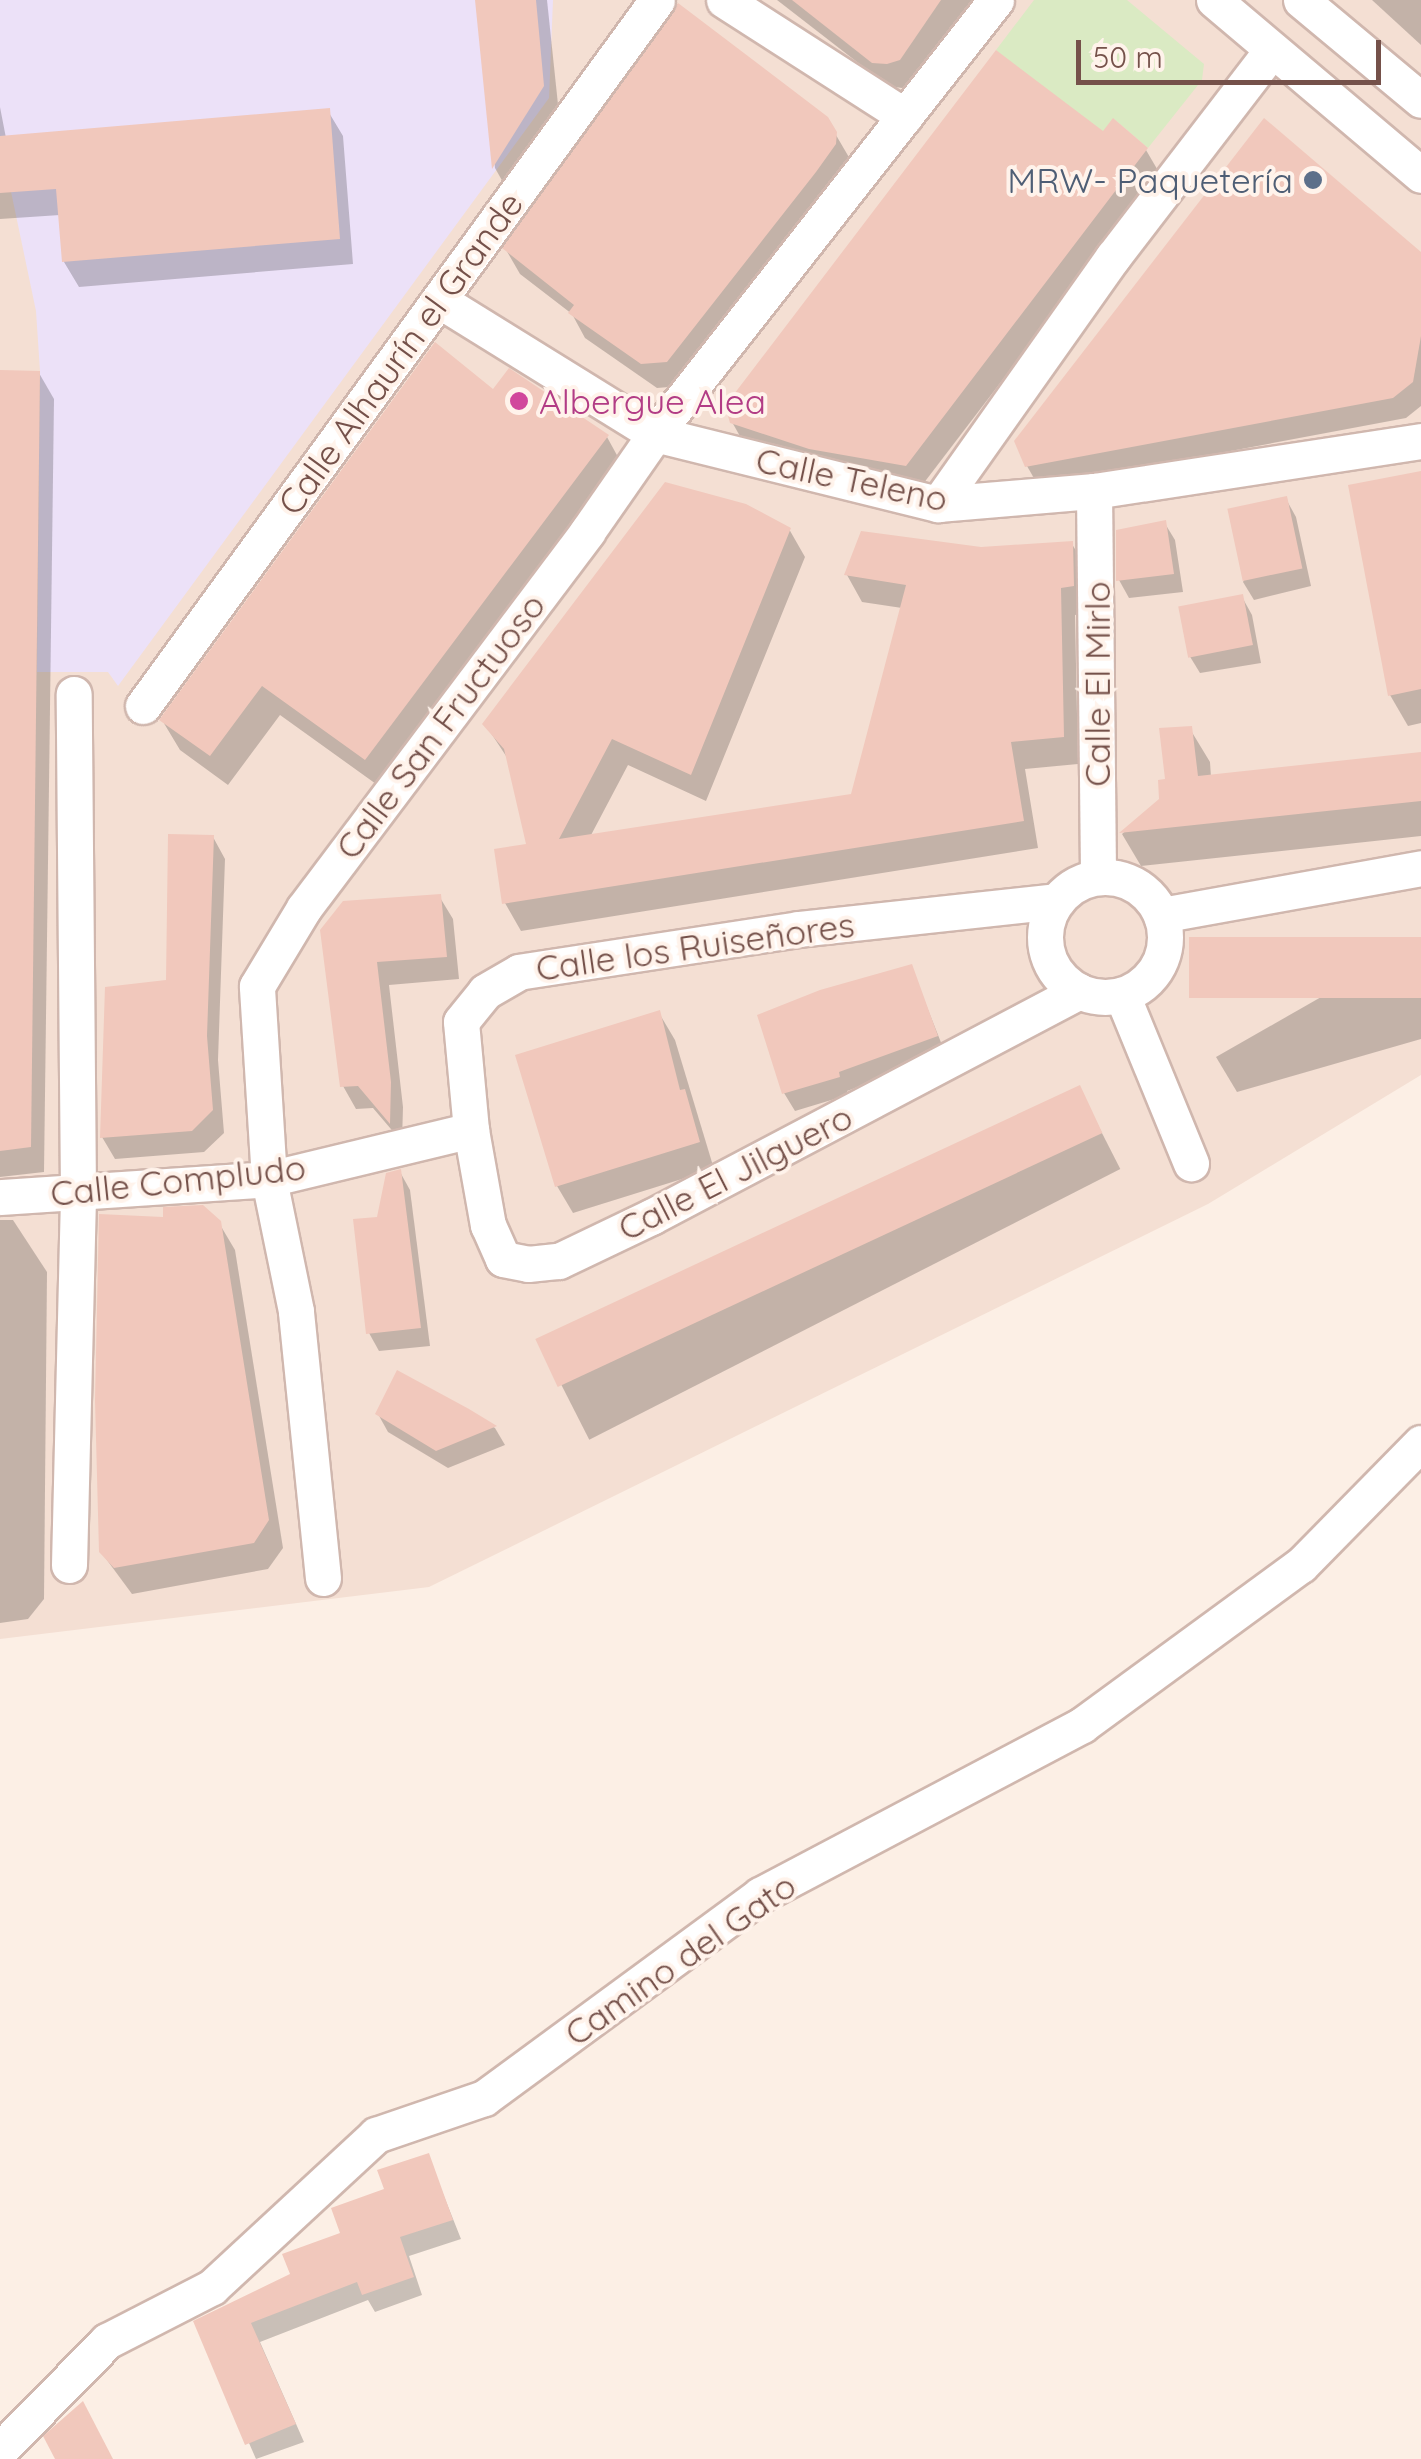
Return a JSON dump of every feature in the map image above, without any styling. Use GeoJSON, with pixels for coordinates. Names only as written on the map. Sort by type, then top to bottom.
{"type":"FeatureCollection","features":[{"type":"Feature","properties":{"kind":"street","name":"Calle Alhaurín el Grande"},"geometry":{"type":"LineString","coordinates":[[143,706],[657,0]]}},
{"type":"Feature","properties":{"kind":"street"},"geometry":{"type":"LineString","coordinates":[[724,0],[905,116]]}},
{"type":"Feature","properties":{"kind":"street","name":"Calle San Fructuoso"},"geometry":{"type":"LineString","coordinates":[[323,1578],[296,1311],[269,1178],[256,986],[304,908],[587,532],[655,434],[996,0]]}},
{"type":"Feature","properties":{"kind":"street"},"geometry":{"type":"LineString","coordinates":[[1214,0],[1421,175]]}},
{"type":"Feature","properties":{"kind":"street"},"geometry":{"type":"LineString","coordinates":[[1301,0],[1421,100]]}},
{"type":"Feature","properties":{"kind":"street"},"geometry":{"type":"LineString","coordinates":[[938,504],[1114,257],[1271,51]]}},
{"type":"Feature","properties":{"kind":"street","name":"Calle Teleno"},"geometry":{"type":"LineString","coordinates":[[439,300],[655,434],[938,504],[1094,491],[1421,440]]}},
{"type":"Feature","properties":{"kind":"street","name":"Calle El Mirlo"},"geometry":{"type":"LineString","coordinates":[[1094,491],[1098,877]]}},
{"type":"Feature","properties":{"kind":"street"},"geometry":{"type":"LineString","coordinates":[[68,1565],[78,1192],[74,694]]}},
{"type":"Feature","properties":{"kind":"street"},"geometry":{"type":"LineString","coordinates":[[1161,916],[1421,868]]}},
{"type":"Feature","properties":{"kind":"street"},"geometry":{"type":"LineString","coordinates":[[1098,877],[1118,878],[1137,886],[1161,916],[1166,940],[1159,964],[1144,983],[1122,995],[1100,997],[1079,991],[1062,978],[1050,961],[1045,940],[1048,920],[1057,901],[1075,885],[1098,877]]}},
{"type":"Feature","properties":{"kind":"street","name":"Calle los Ruiseñores"},"geometry":{"type":"LineString","coordinates":[[471,1130],[462,1022],[485,992],[519,972],[799,929],[1057,901]]}},
{"type":"Feature","properties":{"kind":"street","name":"Calle El Jilguero"},"geometry":{"type":"LineString","coordinates":[[471,1130],[488,1225],[503,1259],[528,1264],[559,1261],[668,1208],[1079,991]]}},
{"type":"Feature","properties":{"kind":"street"},"geometry":{"type":"LineString","coordinates":[[1122,995],[1191,1163]]}},
{"type":"Feature","properties":{"kind":"street","name":"Calle Compludo"},"geometry":{"type":"LineString","coordinates":[[0,1197],[269,1178],[471,1130]]}},
{"type":"Feature","properties":{"kind":"street","name":"Camino del Gato"},"geometry":{"type":"LineString","coordinates":[[0,2450],[108,2341],[212,2287],[376,2135],[484,2098],[760,1895],[1082,1725],[1301,1566],[1421,1443]]}},
{"type":"Feature","properties":{"kind":"shaded area"},"geometry":{"type":"Polygon","coordinates":[[[0,0],[1421,0],[1421,1075],[1208,1204],[429,1587],[0,1639],[0,0]]]}},
{"type":"Feature","properties":{"kind":"shaded area"},"geometry":{"type":"Polygon","coordinates":[[[0,0],[553,0],[549,98],[118,686],[108,672],[37,672],[40,371],[36,311],[0,139],[0,0]]]}},
{"type":"Feature","properties":{"kind":"green space"},"geometry":{"type":"Polygon","coordinates":[[[1034,0],[1127,0],[1204,64],[1202,80],[1148,148],[1114,119],[1097,139],[996,50],[1034,0]]]}},
{"type":"Feature","properties":{"kind":"building"},"geometry":{"type":"Polygon","coordinates":[[[475,0],[536,0],[544,86],[492,169],[475,0]]]}},
{"type":"Feature","properties":{"kind":"building"},"geometry":{"type":"Polygon","coordinates":[[[792,0],[941,0],[900,60],[887,64],[872,63],[792,0]]]}},
{"type":"Feature","properties":{"kind":"building"},"geometry":{"type":"Polygon","coordinates":[[[678,3],[828,117],[837,132],[836,144],[667,362],[641,364],[568,313],[574,305],[502,248],[678,3]]]}},
{"type":"Feature","properties":{"kind":"building"},"geometry":{"type":"Polygon","coordinates":[[[996,50],[1103,131],[1113,118],[1148,148],[906,466],[809,449],[730,423],[725,406],[996,50]]]}},
{"type":"Feature","properties":{"kind":"building"},"geometry":{"type":"Polygon","coordinates":[[[330,108],[340,239],[62,262],[56,189],[0,193],[0,136],[330,108]]]}},
{"type":"Feature","properties":{"kind":"building"},"geometry":{"type":"Polygon","coordinates":[[[1264,118],[1421,252],[1421,336],[1413,382],[1393,398],[1025,467],[1014,441],[1264,118]]]}},
{"type":"Feature","properties":{"kind":"building"},"geometry":{"type":"Polygon","coordinates":[[[435,342],[493,389],[509,368],[609,435],[365,760],[262,686],[210,756],[159,720],[435,342]]]}},
{"type":"Feature","properties":{"kind":"building"},"geometry":{"type":"Polygon","coordinates":[[[0,370],[40,371],[31,1147],[0,1151],[0,370]]]}},
{"type":"Feature","properties":{"kind":"building"},"geometry":{"type":"Polygon","coordinates":[[[1421,471],[1421,689],[1388,696],[1348,485],[1421,471]]]}},
{"type":"Feature","properties":{"kind":"building"},"geometry":{"type":"Polygon","coordinates":[[[665,482],[746,504],[791,528],[691,775],[612,739],[559,839],[851,794],[906,585],[844,575],[861,531],[981,547],[1073,541],[1074,586],[1061,588],[1064,737],[1011,742],[1024,821],[502,904],[494,849],[526,844],[504,749],[482,724],[665,482]]]}},
{"type":"Feature","properties":{"kind":"building"},"geometry":{"type":"Polygon","coordinates":[[[1287,496],[1302,568],[1243,581],[1227,509],[1287,496]]]}},
{"type":"Feature","properties":{"kind":"building"},"geometry":{"type":"Polygon","coordinates":[[[1166,520],[1174,574],[1116,581],[1116,530],[1166,520]]]}},
{"type":"Feature","properties":{"kind":"building"},"geometry":{"type":"Polygon","coordinates":[[[1243,594],[1253,645],[1188,658],[1178,607],[1243,594]]]}},
{"type":"Feature","properties":{"kind":"building"},"geometry":{"type":"Polygon","coordinates":[[[1192,726],[1198,776],[1421,752],[1421,801],[1119,833],[1159,799],[1158,780],[1165,779],[1159,728],[1192,726]]]}},
{"type":"Feature","properties":{"kind":"building"},"geometry":{"type":"Polygon","coordinates":[[[168,834],[214,835],[207,1036],[213,1110],[192,1131],[100,1138],[105,987],[166,980],[168,834]]]}},
{"type":"Feature","properties":{"kind":"building"},"geometry":{"type":"Polygon","coordinates":[[[441,894],[447,957],[377,962],[391,1082],[390,1124],[358,1086],[340,1087],[320,930],[343,901],[441,894]]]}},
{"type":"Feature","properties":{"kind":"building"},"geometry":{"type":"Polygon","coordinates":[[[1189,937],[1421,937],[1421,998],[1189,998],[1189,937]]]}},
{"type":"Feature","properties":{"kind":"building"},"geometry":{"type":"Polygon","coordinates":[[[912,964],[938,1036],[839,1072],[840,1077],[782,1094],[757,1015],[820,990],[912,964]]]}},
{"type":"Feature","properties":{"kind":"building"},"geometry":{"type":"Polygon","coordinates":[[[660,1010],[680,1090],[685,1089],[700,1142],[555,1187],[515,1055],[660,1010]]]}},
{"type":"Feature","properties":{"kind":"building"},"geometry":{"type":"Polygon","coordinates":[[[1080,1085],[1102,1133],[558,1387],[535,1339],[1080,1085]]]}},
{"type":"Feature","properties":{"kind":"building"},"geometry":{"type":"Polygon","coordinates":[[[401,1169],[421,1328],[366,1334],[353,1219],[377,1217],[386,1173],[401,1169]]]}},
{"type":"Feature","properties":{"kind":"building"},"geometry":{"type":"Polygon","coordinates":[[[203,1205],[221,1221],[269,1520],[254,1543],[114,1568],[99,1552],[95,1400],[99,1214],[163,1217],[163,1207],[203,1205]]]}},
{"type":"Feature","properties":{"kind":"building"},"geometry":{"type":"Polygon","coordinates":[[[397,1370],[497,1426],[436,1451],[375,1414],[397,1370]]]}},
{"type":"Feature","properties":{"kind":"building"},"geometry":{"type":"Polygon","coordinates":[[[429,2153],[453,2220],[400,2237],[414,2277],[362,2295],[357,2282],[251,2323],[296,2424],[245,2445],[193,2321],[290,2274],[282,2254],[340,2233],[331,2208],[384,2189],[377,2170],[429,2153]]]}},
{"type":"Feature","properties":{"kind":"building"},"geometry":{"type":"Polygon","coordinates":[[[83,2401],[113,2459],[55,2459],[43,2436],[83,2401]]]}},
{"type":"Feature","properties":{"kind":"place","name":"MRW- Paquetería"},"geometry":{"type":"Point","coordinates":[1313,180]}},
{"type":"Feature","properties":{"kind":"place","name":"Albergue Alea"},"geometry":{"type":"Point","coordinates":[519,401]}}]}
